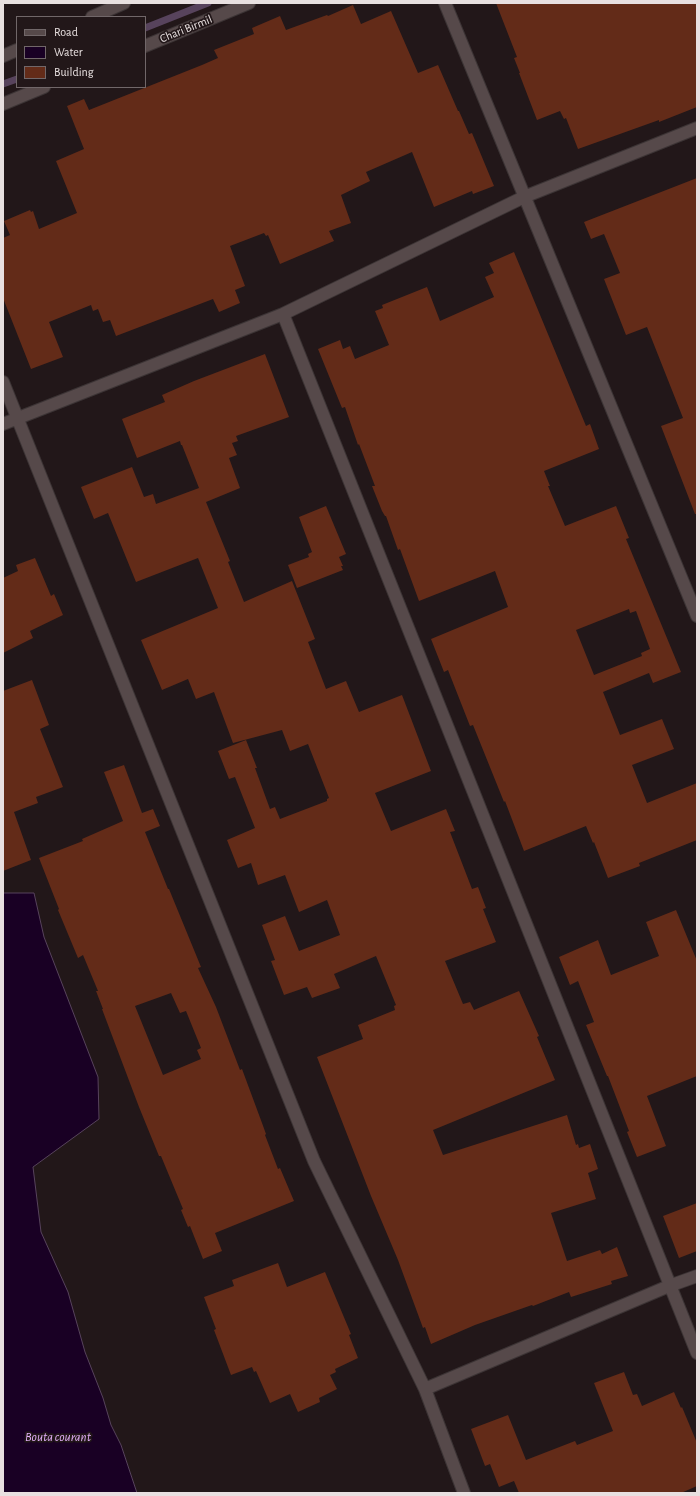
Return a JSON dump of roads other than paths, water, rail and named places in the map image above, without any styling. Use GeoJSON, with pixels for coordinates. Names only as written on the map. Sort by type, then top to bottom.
{"type":"FeatureCollection","features":[{"type":"Feature","properties":{"kind":"street"},"geometry":{"type":"LineString","coordinates":[[94,16],[124,3]]}},
{"type":"Feature","properties":{"kind":"street","name":"Chari Birmil"},"geometry":{"type":"LineString","coordinates":[[146,46],[249,3]]}},
{"type":"Feature","properties":{"kind":"street"},"geometry":{"type":"LineString","coordinates":[[445,3],[697,616]]}},
{"type":"Feature","properties":{"kind":"street"},"geometry":{"type":"LineString","coordinates":[[3,56],[16,50]]}},
{"type":"Feature","properties":{"kind":"street"},"geometry":{"type":"LineString","coordinates":[[3,104],[42,88]]}},
{"type":"Feature","properties":{"kind":"street"},"geometry":{"type":"LineString","coordinates":[[3,424],[283,314],[524,197],[697,128]]}},
{"type":"Feature","properties":{"kind":"street"},"geometry":{"type":"LineString","coordinates":[[283,314],[697,1353]]}},
{"type":"Feature","properties":{"kind":"street"},"geometry":{"type":"LineString","coordinates":[[3,382],[314,1161],[425,1389],[464,1493]]}},
{"type":"Feature","properties":{"kind":"street"},"geometry":{"type":"LineString","coordinates":[[425,1389],[697,1276]]}},
{"type":"Feature","properties":{"kind":"water","name":"Bouta courant"},"geometry":{"type":"Polygon","coordinates":[[[3,893],[34,893],[44,937],[98,1077],[99,1119],[33,1167],[41,1232],[68,1292],[85,1352],[103,1398],[111,1425],[121,1445],[137,1493],[3,1493],[3,893]]]}},
{"type":"Feature","properties":{"kind":"waterway"},"geometry":{"type":"LineString","coordinates":[[146,28],[208,3]]}},
{"type":"Feature","properties":{"kind":"waterway"},"geometry":{"type":"LineString","coordinates":[[3,84],[16,79]]}}]}
